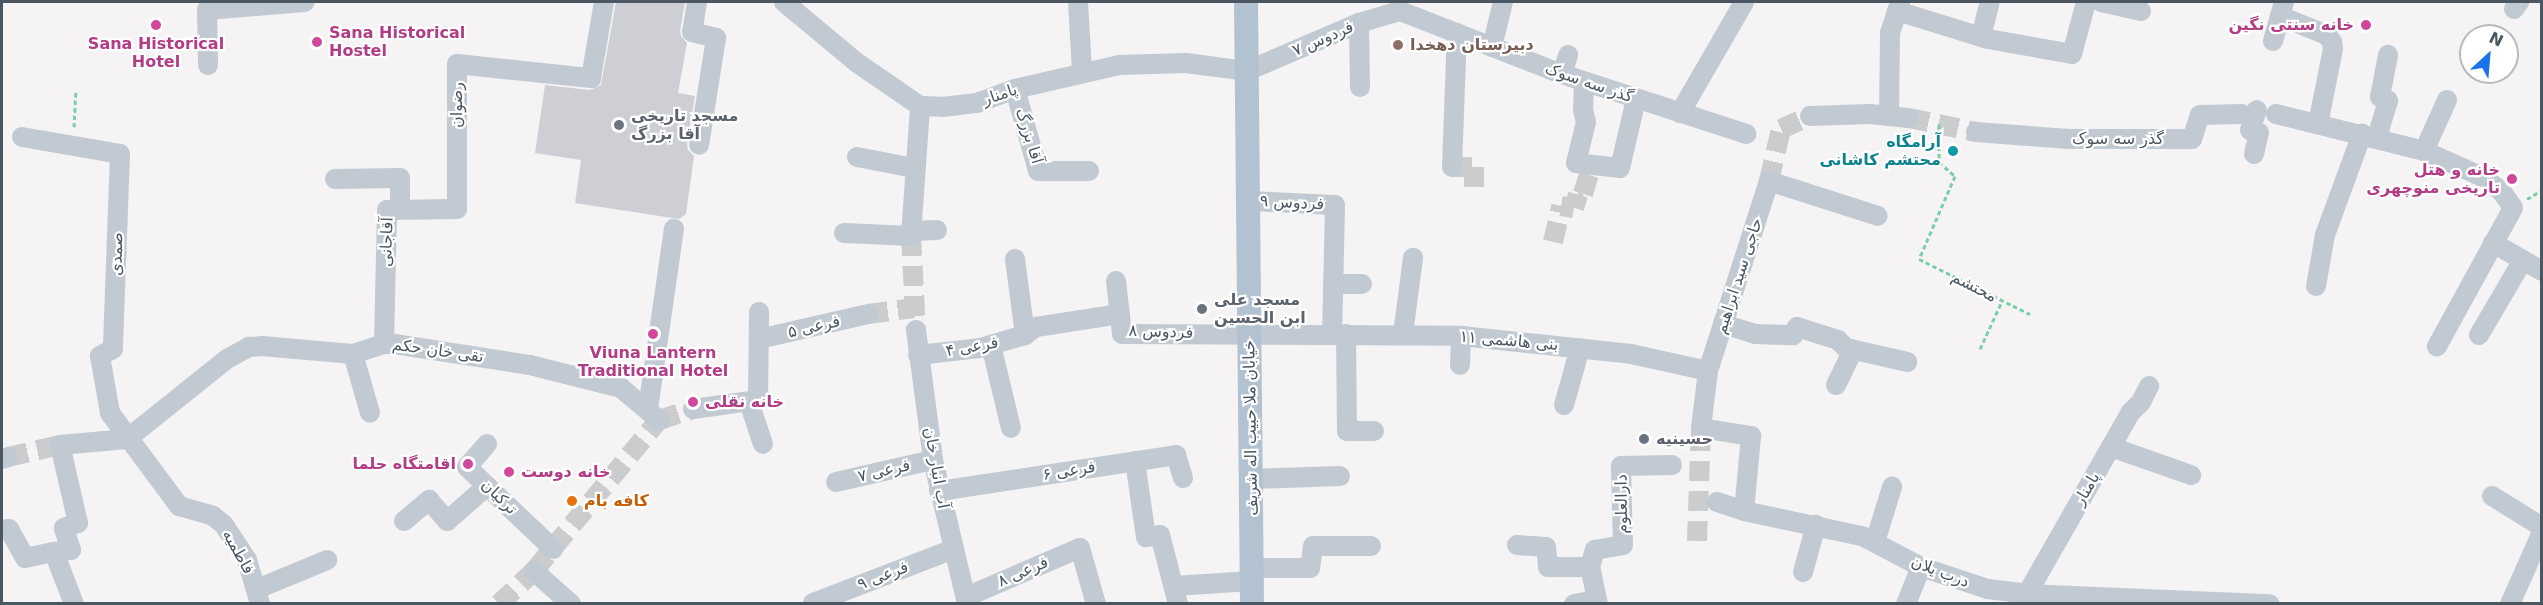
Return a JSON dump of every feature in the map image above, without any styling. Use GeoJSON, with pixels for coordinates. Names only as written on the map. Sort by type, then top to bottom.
{"type":"FeatureCollection","features":[{"type":"Feature","properties":{"kind":"main road","name":"خیابان ملا حبیب اله شریف"},"geometry":{"type":"LineString","coordinates":[[1246,2],[1252,584]]}},
{"type":"Feature","properties":{"kind":"street"},"geometry":{"type":"LineString","coordinates":[[208,65],[207,10],[305,2]]}},
{"type":"Feature","properties":{"kind":"street","name":"رضوان"},"geometry":{"type":"LineString","coordinates":[[454,215],[457,64],[591,78],[604,2]]}},
{"type":"Feature","properties":{"kind":"street"},"geometry":{"type":"LineString","coordinates":[[697,2],[692,32],[716,38],[699,145]]}},
{"type":"Feature","properties":{"kind":"street"},"geometry":{"type":"LineString","coordinates":[[1078,2],[1082,72]]}},
{"type":"Feature","properties":{"kind":"street"},"geometry":{"type":"LineString","coordinates":[[1492,47],[1503,2]]}},
{"type":"Feature","properties":{"kind":"street"},"geometry":{"type":"LineString","coordinates":[[1680,113],[1744,2]]}},
{"type":"Feature","properties":{"kind":"street"},"geometry":{"type":"LineString","coordinates":[[1981,37],[1990,2]]}},
{"type":"Feature","properties":{"kind":"street"},"geometry":{"type":"LineString","coordinates":[[1889,116],[1890,33],[1898,6],[1981,37],[2072,54],[2086,2]]}},
{"type":"Feature","properties":{"kind":"street"},"geometry":{"type":"LineString","coordinates":[[2101,2],[2141,11]]}},
{"type":"Feature","properties":{"kind":"street"},"geometry":{"type":"LineString","coordinates":[[796,6],[856,62],[920,106],[911,233]]}},
{"type":"Feature","properties":{"kind":"street","name":"فردوس ۷"},"geometry":{"type":"LineString","coordinates":[[1247,72],[1400,6]]}},
{"type":"Feature","properties":{"kind":"street","name":"گذر سه سوک"},"geometry":{"type":"LineString","coordinates":[[1400,6],[1457,33],[1562,74],[1747,134]]}},
{"type":"Feature","properties":{"kind":"street"},"geometry":{"type":"LineString","coordinates":[[2273,41],[2282,9],[2327,35],[2332,42],[2334,49],[2318,124]]}},
{"type":"Feature","properties":{"kind":"street"},"geometry":{"type":"LineString","coordinates":[[1359,23],[1360,87]]}},
{"type":"Feature","properties":{"kind":"street"},"geometry":{"type":"LineString","coordinates":[[1452,167],[1457,33]]}},
{"type":"Feature","properties":{"kind":"street"},"geometry":{"type":"LineString","coordinates":[[1562,74],[1568,55]]}},
{"type":"Feature","properties":{"kind":"street"},"geometry":{"type":"LineString","coordinates":[[2316,286],[2325,236],[2369,135],[2388,101],[2380,97],[2388,55]]}},
{"type":"Feature","properties":{"kind":"street","name":"پامنار"},"geometry":{"type":"LineString","coordinates":[[920,106],[943,107],[977,104],[1015,89],[1082,72],[1141,63],[1186,63],[1247,72]]}},
{"type":"Feature","properties":{"kind":"street"},"geometry":{"type":"LineString","coordinates":[[1584,82],[1583,110],[1586,122],[1576,163],[1620,168],[1636,99]]}},
{"type":"Feature","properties":{"kind":"street","name":"آقا بزرگ"},"geometry":{"type":"LineString","coordinates":[[1015,89],[1038,171],[1089,171]]}},
{"type":"Feature","properties":{"kind":"street"},"geometry":{"type":"LineString","coordinates":[[2424,151],[2447,100]]}},
{"type":"Feature","properties":{"kind":"street"},"geometry":{"type":"LineString","coordinates":[[2254,154],[2259,133],[2250,129],[2258,112]]}},
{"type":"Feature","properties":{"kind":"street","name":"گذر سه سوک"},"geometry":{"type":"LineString","coordinates":[[1976,132],[2069,139],[2192,139],[2200,115],[2258,112],[2318,124],[2369,135],[2424,151],[2483,177],[2502,192],[2513,208],[2493,243]]}},
{"type":"Feature","properties":{"kind":"street"},"geometry":{"type":"LineString","coordinates":[[1810,116],[1851,114],[1908,118]]}},
{"type":"Feature","properties":{"kind":"street","name":"صمدی"},"geometry":{"type":"LineString","coordinates":[[22,137],[120,154],[113,349],[100,356],[110,413],[128,439]]}},
{"type":"Feature","properties":{"kind":"street"},"geometry":{"type":"LineString","coordinates":[[857,157],[914,168]]}},
{"type":"Feature","properties":{"kind":"street"},"geometry":{"type":"LineString","coordinates":[[335,179],[400,178],[400,209]]}},
{"type":"Feature","properties":{"kind":"street","name":"حاجی سید ابراهیم"},"geometry":{"type":"LineString","coordinates":[[1708,371],[1769,181],[1878,216]]}},
{"type":"Feature","properties":{"kind":"street","name":"فردوس ۹"},"geometry":{"type":"LineString","coordinates":[[1248,201],[1335,205],[1333,284]]}},
{"type":"Feature","properties":{"kind":"street","name":"آقاجانی"},"geometry":{"type":"LineString","coordinates":[[384,344],[387,210],[400,209],[454,215]]}},
{"type":"Feature","properties":{"kind":"street","name":"تقی خان حکم"},"geometry":{"type":"LineString","coordinates":[[128,439],[227,359],[249,347],[262,346],[353,354],[384,344],[478,356],[621,388],[653,415],[674,229]]}},
{"type":"Feature","properties":{"kind":"street"},"geometry":{"type":"LineString","coordinates":[[844,233],[911,233],[937,230]]}},
{"type":"Feature","properties":{"kind":"street"},"geometry":{"type":"LineString","coordinates":[[2437,346],[2493,243],[2541,271]]}},
{"type":"Feature","properties":{"kind":"street"},"geometry":{"type":"LineString","coordinates":[[1403,334],[1413,258]]}},
{"type":"Feature","properties":{"kind":"street"},"geometry":{"type":"LineString","coordinates":[[1015,259],[1024,335]]}},
{"type":"Feature","properties":{"kind":"street"},"geometry":{"type":"LineString","coordinates":[[2479,335],[2523,260]]}},
{"type":"Feature","properties":{"kind":"street","name":"فردوس ۸"},"geometry":{"type":"LineString","coordinates":[[1116,281],[1122,334],[1250,333]]}},
{"type":"Feature","properties":{"kind":"street"},"geometry":{"type":"LineString","coordinates":[[1362,284],[1333,284],[1347,431],[1374,431]]}},
{"type":"Feature","properties":{"kind":"street"},"geometry":{"type":"LineString","coordinates":[[693,409],[758,400],[759,312]]}},
{"type":"Feature","properties":{"kind":"street","name":"فرعی ۵"},"geometry":{"type":"LineString","coordinates":[[759,339],[868,314]]}},
{"type":"Feature","properties":{"kind":"street","name":"فرعی ۴"},"geometry":{"type":"LineString","coordinates":[[918,355],[991,345],[1024,335],[1036,327],[1120,314]]}},
{"type":"Feature","properties":{"kind":"street"},"geometry":{"type":"LineString","coordinates":[[1723,324],[1755,334],[1793,335],[1797,327],[1838,340],[1846,348],[1907,362]]}},
{"type":"Feature","properties":{"kind":"street","name":"آب انبار خان"},"geometry":{"type":"LineString","coordinates":[[916,330],[933,460],[966,600]]}},
{"type":"Feature","properties":{"kind":"street","name":"بنی هاشمی ۱۱"},"geometry":{"type":"LineString","coordinates":[[1250,333],[1461,336],[1631,354],[1708,371]]}},
{"type":"Feature","properties":{"kind":"street"},"geometry":{"type":"LineString","coordinates":[[1460,365],[1461,336]]}},
{"type":"Feature","properties":{"kind":"street"},"geometry":{"type":"LineString","coordinates":[[991,345],[1011,428]]}},
{"type":"Feature","properties":{"kind":"street"},"geometry":{"type":"LineString","coordinates":[[1564,405],[1580,348]]}},
{"type":"Feature","properties":{"kind":"street"},"geometry":{"type":"LineString","coordinates":[[1836,385],[1853,350]]}},
{"type":"Feature","properties":{"kind":"street"},"geometry":{"type":"LineString","coordinates":[[353,354],[370,413]]}},
{"type":"Feature","properties":{"kind":"street"},"geometry":{"type":"LineString","coordinates":[[1708,371],[1701,428],[1751,435],[1744,511]]}},
{"type":"Feature","properties":{"kind":"street","name":"پامنار"},"geometry":{"type":"LineString","coordinates":[[2027,594],[2111,447],[2149,387]]}},
{"type":"Feature","properties":{"kind":"street"},"geometry":{"type":"LineString","coordinates":[[749,402],[763,444]]}},
{"type":"Feature","properties":{"kind":"street"},"geometry":{"type":"LineString","coordinates":[[2,530],[9,529],[25,558],[71,550],[64,528],[78,522],[60,445],[128,439]]}},
{"type":"Feature","properties":{"kind":"street","name":"فاطمیه"},"geometry":{"type":"LineString","coordinates":[[128,439],[179,506],[213,516],[224,525],[247,560],[258,596]]}},
{"type":"Feature","properties":{"kind":"street","name":"ترکیان"},"geometry":{"type":"LineString","coordinates":[[487,444],[467,466],[553,549]]}},
{"type":"Feature","properties":{"kind":"street"},"geometry":{"type":"LineString","coordinates":[[2111,447],[2191,475]]}},
{"type":"Feature","properties":{"kind":"street","name":"فرعی ۶"},"geometry":{"type":"LineString","coordinates":[[939,491],[1176,455],[1183,478]]}},
{"type":"Feature","properties":{"kind":"street","name":"فرعی ۷"},"geometry":{"type":"LineString","coordinates":[[836,482],[933,460]]}},
{"type":"Feature","properties":{"kind":"street"},"geometry":{"type":"LineString","coordinates":[[1135,461],[1146,537],[1160,535],[1176,595],[1252,584],[1310,568],[1313,546],[1371,546]]}},
{"type":"Feature","properties":{"kind":"street","name":"دارالعلوم"},"geometry":{"type":"LineString","coordinates":[[1590,567],[1595,550],[1623,544],[1613,477],[1621,466],[1672,465]]}},
{"type":"Feature","properties":{"kind":"street"},"geometry":{"type":"LineString","coordinates":[[1251,479],[1340,476]]}},
{"type":"Feature","properties":{"kind":"street"},"geometry":{"type":"LineString","coordinates":[[404,521],[429,500],[447,520],[487,486]]}},
{"type":"Feature","properties":{"kind":"street"},"geometry":{"type":"LineString","coordinates":[[1875,542],[1892,487]]}},
{"type":"Feature","properties":{"kind":"street"},"geometry":{"type":"LineString","coordinates":[[2492,496],[2541,527]]}},
{"type":"Feature","properties":{"kind":"street","name":"درب یلان"},"geometry":{"type":"LineString","coordinates":[[1717,502],[1744,511],[1846,531],[1875,542],[1921,567],[1988,589],[2027,594],[2270,603]]}},
{"type":"Feature","properties":{"kind":"street"},"geometry":{"type":"LineString","coordinates":[[1803,572],[1816,525]]}},
{"type":"Feature","properties":{"kind":"street"},"geometry":{"type":"LineString","coordinates":[[2510,603],[2541,532]]}},
{"type":"Feature","properties":{"kind":"street"},"geometry":{"type":"LineString","coordinates":[[1516,545],[1546,547],[1548,567],[1590,567],[1598,602],[1574,603]]}},
{"type":"Feature","properties":{"kind":"street","name":"فرعی ۸"},"geometry":{"type":"LineString","coordinates":[[966,600],[1080,548],[1096,603]]}},
{"type":"Feature","properties":{"kind":"street","name":"فرعی ۹"},"geometry":{"type":"LineString","coordinates":[[813,603],[954,549]]}},
{"type":"Feature","properties":{"kind":"street"},"geometry":{"type":"LineString","coordinates":[[54,552],[74,603]]}},
{"type":"Feature","properties":{"kind":"street"},"geometry":{"type":"LineString","coordinates":[[258,596],[327,560]]}},
{"type":"Feature","properties":{"kind":"street"},"geometry":{"type":"LineString","coordinates":[[1906,603],[1921,567]]}},
{"type":"Feature","properties":{"kind":"street"},"geometry":{"type":"LineString","coordinates":[[534,571],[571,603]]}},
{"type":"Feature","properties":{"kind":"path"},"geometry":{"type":"LineString","coordinates":[[74,147],[76,91]]}},
{"type":"Feature","properties":{"kind":"path","name":"محتشم"},"geometry":{"type":"LineString","coordinates":[[1939,124],[1939,162],[1954,176],[1919,259],[2030,315]]}},
{"type":"Feature","properties":{"kind":"path"},"geometry":{"type":"LineString","coordinates":[[1980,349],[2002,301]]}},
{"type":"Feature","properties":{"kind":"building","name":"مسجد تاریخی آقا بزرگ"},"geometry":{"type":"Polygon","coordinates":[[[616,2],[685,2],[680,31],[687,43],[678,93],[695,96],[687,144],[688,150],[694,156],[686,214],[679,219],[575,203],[581,160],[535,153],[545,85],[590,90],[601,85],[616,2]]]}},
{"type":"Feature","properties":{"kind":"tunnel"},"geometry":{"type":"LineString","coordinates":[[1769,181],[1781,129],[1810,116]]}},
{"type":"Feature","properties":{"kind":"tunnel"},"geometry":{"type":"LineString","coordinates":[[1909,118],[1976,132]]}},
{"type":"Feature","properties":{"kind":"tunnel"},"geometry":{"type":"LineString","coordinates":[[1553,242],[1561,206],[1574,208],[1578,195],[1583,194],[1592,165]]}},
{"type":"Feature","properties":{"kind":"tunnel"},"geometry":{"type":"LineString","coordinates":[[1452,167],[1474,167],[1474,192]]}},
{"type":"Feature","properties":{"kind":"tunnel"},"geometry":{"type":"LineString","coordinates":[[911,236],[916,330]]}},
{"type":"Feature","properties":{"kind":"tunnel"},"geometry":{"type":"LineString","coordinates":[[868,314],[914,308]]}},
{"type":"Feature","properties":{"kind":"tunnel"},"geometry":{"type":"LineString","coordinates":[[499,604],[534,571],[659,420],[693,409]]}},
{"type":"Feature","properties":{"kind":"tunnel"},"geometry":{"type":"LineString","coordinates":[[1697,541],[1701,428]]}},
{"type":"Feature","properties":{"kind":"tunnel"},"geometry":{"type":"LineString","coordinates":[[8,457],[60,445]]}},
{"type":"Feature","properties":{"kind":"place","name":"Sana Historical Hotel"},"geometry":{"type":"Point","coordinates":[156,25]}},
{"type":"Feature","properties":{"kind":"place","name":"خانه سنتی نگین"},"geometry":{"type":"Point","coordinates":[2366,25]}},
{"type":"Feature","properties":{"kind":"place","name":"Sana Historical Hostel"},"geometry":{"type":"Point","coordinates":[317,42]}},
{"type":"Feature","properties":{"kind":"place","name":"دبیرستان دهخدا"},"geometry":{"type":"Point","coordinates":[1398,45]}},
{"type":"Feature","properties":{"kind":"place","name":"مسجد تاریخی آقا بزرگ"},"geometry":{"type":"Point","coordinates":[619,125]}},
{"type":"Feature","properties":{"kind":"place","name":"آرامگاه محتشم کاشانی"},"geometry":{"type":"Point","coordinates":[1953,151]}},
{"type":"Feature","properties":{"kind":"place","name":"خانه و هتل تاریخی منوچهری"},"geometry":{"type":"Point","coordinates":[2512,179]}},
{"type":"Feature","properties":{"kind":"place","name":"مسجد علی ابن الحسین"},"geometry":{"type":"Point","coordinates":[1202,309]}},
{"type":"Feature","properties":{"kind":"place","name":"Viuna Lantern Traditional Hotel"},"geometry":{"type":"Point","coordinates":[653,334]}},
{"type":"Feature","properties":{"kind":"place","name":"خانه نقلی"},"geometry":{"type":"Point","coordinates":[693,402]}},
{"type":"Feature","properties":{"kind":"place","name":"حسینیه"},"geometry":{"type":"Point","coordinates":[1644,439]}},
{"type":"Feature","properties":{"kind":"place","name":"اقامتگاه حلما"},"geometry":{"type":"Point","coordinates":[468,464]}},
{"type":"Feature","properties":{"kind":"place","name":"خانه دوست"},"geometry":{"type":"Point","coordinates":[509,472]}},
{"type":"Feature","properties":{"kind":"place","name":"کافه بام"},"geometry":{"type":"Point","coordinates":[572,501]}}]}
